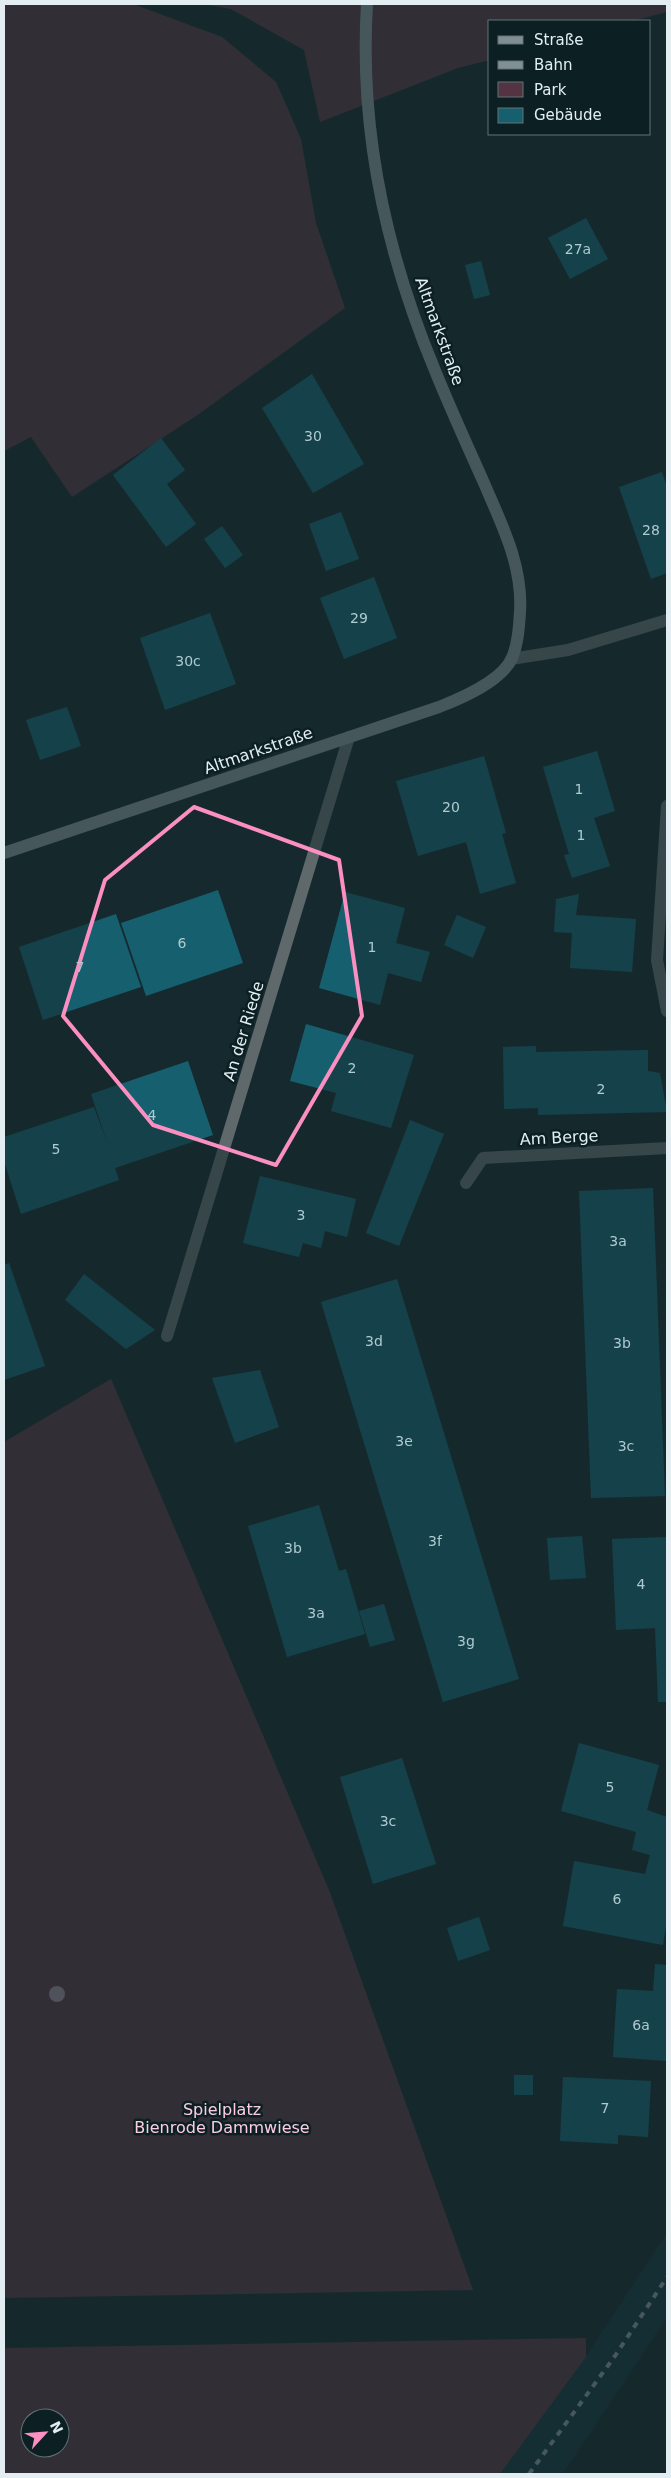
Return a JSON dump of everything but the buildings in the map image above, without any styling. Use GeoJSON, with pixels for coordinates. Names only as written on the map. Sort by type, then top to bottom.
{"type":"FeatureCollection","features":[{"type":"Feature","properties":{"kind":"main road","name":"Altmarkstraße"},"geometry":{"type":"LineString","coordinates":[[4,853],[462,698],[496,675],[511,659],[518,636],[520,612],[520,588],[512,550],[418,328],[379,192],[366,97],[365,40],[367,4]]}},
{"type":"Feature","properties":{"kind":"street"},"geometry":{"type":"LineString","coordinates":[[511,659],[568,650],[667,620]]}},
{"type":"Feature","properties":{"kind":"street","name":"An der Riede"},"geometry":{"type":"LineString","coordinates":[[167,1336],[349,737]]}},
{"type":"Feature","properties":{"kind":"street"},"geometry":{"type":"LineString","coordinates":[[667,806],[657,960],[667,1011]]}},
{"type":"Feature","properties":{"kind":"street","name":"Am Berge"},"geometry":{"type":"LineString","coordinates":[[466,1183],[483,1158],[667,1148]]}},
{"type":"Feature","properties":{"kind":"highlighted area"},"geometry":{"type":"Polygon","coordinates":[[[194,807],[339,860],[362,1016],[276,1165],[153,1125],[63,1016],[105,880],[194,807]]]}},
{"type":"Feature","properties":{"kind":"shaded area"},"geometry":{"type":"Polygon","coordinates":[[[667,2233],[667,2317],[572,2460],[561,2474],[500,2474],[586,2357],[667,2233]]]}},
{"type":"Feature","properties":{"kind":"green space"},"geometry":{"type":"Polygon","coordinates":[[[4,4],[133,4],[222,37],[276,82],[301,139],[316,223],[345,308],[199,414],[72,497],[31,437],[4,451],[4,4]]]}},
{"type":"Feature","properties":{"kind":"green space"},"geometry":{"type":"Polygon","coordinates":[[[203,4],[667,4],[667,12],[636,20],[488,20],[488,60],[458,68],[320,122],[304,50],[231,9],[203,4]]]}},
{"type":"Feature","properties":{"kind":"green space","name":"Spielplatz Bienrode Dammwiese"},"geometry":{"type":"Polygon","coordinates":[[[111,1379],[329,1890],[473,2290],[4,2298],[4,1442],[111,1379]]]}},
{"type":"Feature","properties":{"kind":"green space"},"geometry":{"type":"Polygon","coordinates":[[[586,2338],[586,2357],[500,2474],[4,2474],[4,2348],[586,2338]]]}},
{"type":"Feature","properties":{"kind":"railway"},"geometry":{"type":"LineString","coordinates":[[529,2474],[615,2356],[667,2277]]}}]}
